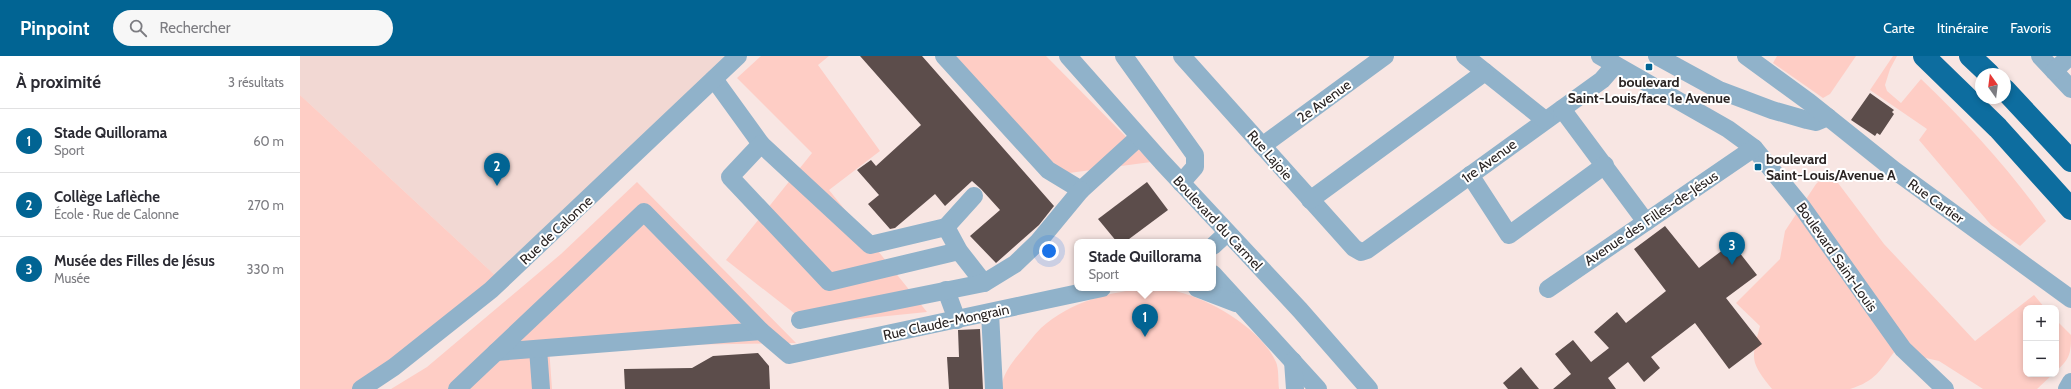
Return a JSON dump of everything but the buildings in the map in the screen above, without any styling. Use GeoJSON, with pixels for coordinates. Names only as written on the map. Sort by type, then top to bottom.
{"type":"FeatureCollection","features":[{"type":"Feature","properties":{"kind":"highway"},"geometry":{"type":"LineString","coordinates":[[1924,56],[1993,123],[2071,209]]}},
{"type":"Feature","properties":{"kind":"highway"},"geometry":{"type":"LineString","coordinates":[[1970,56],[1983,68]]}},
{"type":"Feature","properties":{"kind":"highway"},"geometry":{"type":"LineString","coordinates":[[2011,96],[2071,161]]}},
{"type":"Feature","properties":{"kind":"highway"},"geometry":{"type":"LineString","coordinates":[[2055,190],[2071,217]]}},
{"type":"Feature","properties":{"kind":"street","name":"Rue de Calonne"},"geometry":{"type":"LineString","coordinates":[[372,386],[491,290],[738,56]]}},
{"type":"Feature","properties":{"kind":"street"},"geometry":{"type":"LineString","coordinates":[[944,56],[1048,170],[1081,190]]}},
{"type":"Feature","properties":{"kind":"street","name":"Boulevard du Carmel"},"geometry":{"type":"LineString","coordinates":[[1068,56],[1227,234],[1300,310],[1369,389]]}},
{"type":"Feature","properties":{"kind":"street"},"geometry":{"type":"LineString","coordinates":[[1124,56],[1195,155],[1195,167],[1181,183]]}},
{"type":"Feature","properties":{"kind":"street","name":"Rue Lajoie"},"geometry":{"type":"LineString","coordinates":[[1182,56],[1310,200],[1354,248],[1360,252]]}},
{"type":"Feature","properties":{"kind":"street","name":"2e Avenue"},"geometry":{"type":"LineString","coordinates":[[1262,146],[1385,56]]}},
{"type":"Feature","properties":{"kind":"street"},"geometry":{"type":"LineString","coordinates":[[1466,56],[1545,120]]}},
{"type":"Feature","properties":{"kind":"street"},"geometry":{"type":"LineString","coordinates":[[1657,56],[1709,86],[1734,96],[1815,122],[1828,117]]}},
{"type":"Feature","properties":{"kind":"street","name":"Rue Cartier"},"geometry":{"type":"LineString","coordinates":[[1746,56],[1828,117],[1894,170],[2071,299]]}},
{"type":"Feature","properties":{"kind":"street"},"geometry":{"type":"LineString","coordinates":[[2040,56],[2071,89]]}},
{"type":"Feature","properties":{"kind":"street"},"geometry":{"type":"LineString","coordinates":[[2054,71],[2070,56]]}},
{"type":"Feature","properties":{"kind":"street","name":"1re Avenue"},"geometry":{"type":"LineString","coordinates":[[1360,252],[1367,250],[1602,80],[1608,61]]}},
{"type":"Feature","properties":{"kind":"street","name":"Boulevard Saint-Louis"},"geometry":{"type":"LineString","coordinates":[[1608,61],[1728,129],[1754,148],[1802,207],[1903,349],[1945,389]]}},
{"type":"Feature","properties":{"kind":"street"},"geometry":{"type":"LineString","coordinates":[[1310,200],[1485,72]]}},
{"type":"Feature","properties":{"kind":"street"},"geometry":{"type":"LineString","coordinates":[[714,79],[761,144],[870,245],[946,228],[974,196]]}},
{"type":"Feature","properties":{"kind":"street"},"geometry":{"type":"LineString","coordinates":[[1562,109],[1646,222]]}},
{"type":"Feature","properties":{"kind":"street"},"geometry":{"type":"LineString","coordinates":[[800,320],[984,283],[1015,264],[1038,242],[1081,190],[1139,137]]}},
{"type":"Feature","properties":{"kind":"street"},"geometry":{"type":"LineString","coordinates":[[761,144],[730,177],[829,282],[959,251]]}},
{"type":"Feature","properties":{"kind":"street","name":"Avenue des Filles-de-Jésus"},"geometry":{"type":"LineString","coordinates":[[1548,289],[1754,148]]}},
{"type":"Feature","properties":{"kind":"street"},"geometry":{"type":"LineString","coordinates":[[1470,175],[1509,235],[1604,165]]}},
{"type":"Feature","properties":{"kind":"street"},"geometry":{"type":"LineString","coordinates":[[457,389],[644,212],[761,331]]}},
{"type":"Feature","properties":{"kind":"street"},"geometry":{"type":"LineString","coordinates":[[946,228],[959,251],[984,283]]}},
{"type":"Feature","properties":{"kind":"street"},"geometry":{"type":"LineString","coordinates":[[1216,243],[1227,234]]}},
{"type":"Feature","properties":{"kind":"street"},"geometry":{"type":"LineString","coordinates":[[1216,277],[1318,389]]}},
{"type":"Feature","properties":{"kind":"street"},"geometry":{"type":"LineString","coordinates":[[946,290],[957,320]]}},
{"type":"Feature","properties":{"kind":"street","name":"Rue Claude-Mongrain"},"geometry":{"type":"LineString","coordinates":[[761,331],[789,355],[1089,291]]}},
{"type":"Feature","properties":{"kind":"street"},"geometry":{"type":"LineString","coordinates":[[1206,291],[1223,297],[1245,309]]}},
{"type":"Feature","properties":{"kind":"street"},"geometry":{"type":"LineString","coordinates":[[990,313],[994,389]]}},
{"type":"Feature","properties":{"kind":"street"},"geometry":{"type":"LineString","coordinates":[[496,352],[761,331]]}},
{"type":"Feature","properties":{"kind":"street"},"geometry":{"type":"LineString","coordinates":[[538,349],[541,389]]}},
{"type":"Feature","properties":{"kind":"street"},"geometry":{"type":"LineString","coordinates":[[1293,361],[1295,389]]}},
{"type":"Feature","properties":{"kind":"street"},"geometry":{"type":"LineString","coordinates":[[2067,389],[2071,382]]}},
{"type":"Feature","properties":{"kind":"shaded area"},"geometry":{"type":"Polygon","coordinates":[[[300,56],[733,56],[497,277],[300,95],[300,56]]]}},
{"type":"Feature","properties":{"kind":"shaded area"},"geometry":{"type":"Polygon","coordinates":[[[761,56],[829,56],[818,65],[880,151],[829,190],[927,312],[808,324],[726,260],[812,153],[737,78],[761,56]]]}},
{"type":"Feature","properties":{"kind":"shaded area"},"geometry":{"type":"Polygon","coordinates":[[[935,56],[1046,56],[1151,162],[1069,173],[1040,160],[935,56]]]}},
{"type":"Feature","properties":{"kind":"shaded area"},"geometry":{"type":"Polygon","coordinates":[[[1777,56],[1856,56],[1830,94],[1823,98],[1773,63],[1777,56]]]}},
{"type":"Feature","properties":{"kind":"shaded area"},"geometry":{"type":"Polygon","coordinates":[[[1893,56],[1897,56],[1890,69],[1885,85],[1887,91],[1901,103],[1921,79],[1955,112],[1987,147],[2046,221],[2020,246],[1991,225],[1919,140],[1927,129],[1870,90],[1893,56]]]}},
{"type":"Feature","properties":{"kind":"shaded area"},"geometry":{"type":"Polygon","coordinates":[[[300,95],[497,277],[356,389],[300,389],[300,95]]]}},
{"type":"Feature","properties":{"kind":"shaded area"},"geometry":{"type":"Polygon","coordinates":[[[1829,171],[1884,244],[1975,341],[2034,295],[2042,305],[2023,305],[2023,377],[2050,377],[2037,389],[1983,389],[1939,361],[1895,351],[1877,374],[1859,386],[1850,389],[1772,389],[1756,366],[1754,360],[1755,346],[1760,326],[1736,303],[1780,259],[1785,231],[1816,184],[1829,171]]]}},
{"type":"Feature","properties":{"kind":"shaded area"},"geometry":{"type":"Polygon","coordinates":[[[637,182],[796,343],[549,347],[552,389],[391,389],[427,367],[561,254],[637,182]]]}},
{"type":"Feature","properties":{"kind":"shaded area"},"geometry":{"type":"Polygon","coordinates":[[[1176,291],[1192,296],[1221,309],[1248,328],[1269,350],[1277,365],[1279,389],[1002,389],[1003,380],[1007,370],[1041,328],[1065,311],[1078,305],[1092,299],[1120,292],[1176,291]]]}},
{"type":"Feature","properties":{"kind":"shaded area"},"geometry":{"type":"Polygon","coordinates":[[[2059,323],[2071,335],[2069,355],[2059,368],[2059,323]]]}},
{"type":"Feature","properties":{"kind":"place","name":"boulevard Saint-Louis/face 1e Avenue"},"geometry":{"type":"Point","coordinates":[1649,67]}},
{"type":"Feature","properties":{"kind":"place","name":"boulevard Saint-Louis/Avenue A"},"geometry":{"type":"Point","coordinates":[1758,167]}},
{"type":"Feature","properties":{"kind":"place","name":"Collège Laflèche"},"geometry":{"type":"Point","coordinates":[497,186]}},
{"type":"Feature","properties":{"kind":"place","name":"Musée des Filles de Jésus"},"geometry":{"type":"Point","coordinates":[1732,265]}},
{"type":"Feature","properties":{"kind":"place","name":"Stade Quillorama"},"geometry":{"type":"Point","coordinates":[1145,337]}}]}
